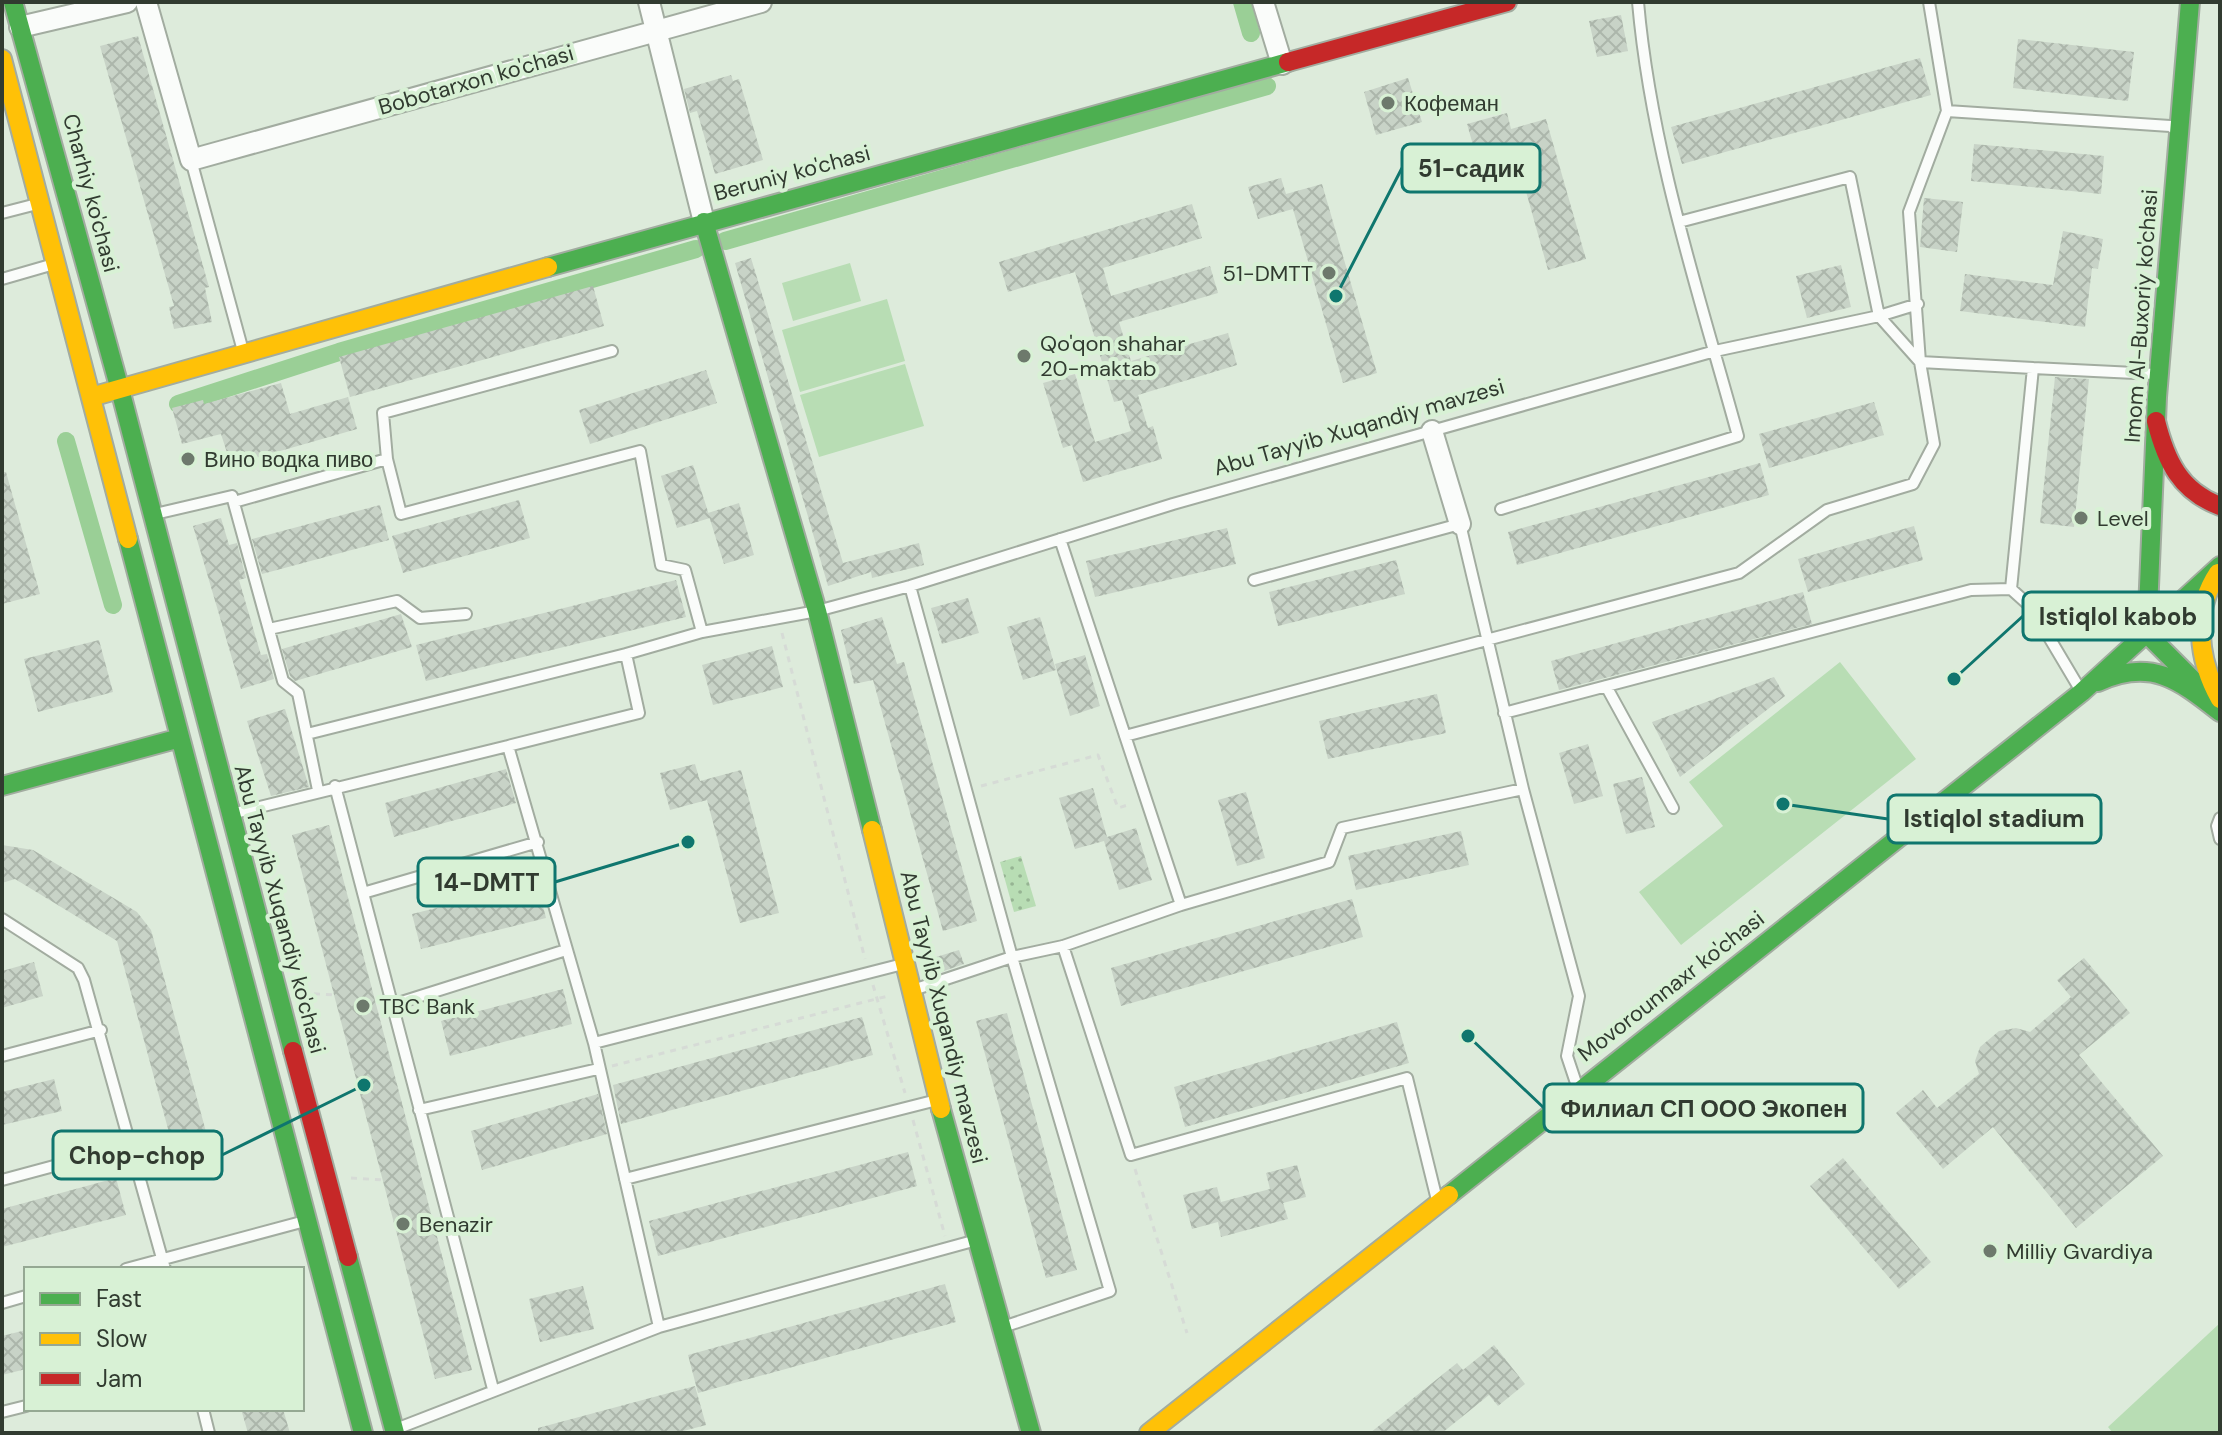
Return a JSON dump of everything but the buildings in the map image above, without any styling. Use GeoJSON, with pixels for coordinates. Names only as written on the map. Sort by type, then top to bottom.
{"type":"FeatureCollection","features":[{"type":"Feature","properties":{"kind":"main road","name":"Charhiy ko'chasi"},"geometry":{"type":"LineString","coordinates":[[13,2],[121,393]]}},
{"type":"Feature","properties":{"kind":"main road","name":"Beruniy ko'chasi"},"geometry":{"type":"LineString","coordinates":[[91,397],[121,393],[244,354],[704,222],[1507,2]]}},
{"type":"Feature","properties":{"kind":"main road","name":"Imom Al-Buxoriy ko'chasi"},"geometry":{"type":"LineString","coordinates":[[2147,634],[2159,374],[2190,2]]}},
{"type":"Feature","properties":{"kind":"main road"},"geometry":{"type":"LineString","coordinates":[[2,59],[363,1433]]}},
{"type":"Feature","properties":{"kind":"main road","name":"Abu Tayyib Xuqandiy mavzesi"},"geometry":{"type":"LineString","coordinates":[[704,222],[817,611],[939,1100],[1031,1433]]}},
{"type":"Feature","properties":{"kind":"main road","name":"Abu Tayyib Xuqandiy ko'chasi"},"geometry":{"type":"LineString","coordinates":[[121,393],[229,814],[394,1432]]}},
{"type":"Feature","properties":{"kind":"main road"},"geometry":{"type":"LineString","coordinates":[[2156,421],[2168,462],[2182,485],[2206,502],[2220,506]]}},
{"type":"Feature","properties":{"kind":"main road","name":"Movorounnaxr ko'chasi"},"geometry":{"type":"LineString","coordinates":[[1149,1433],[2082,692],[2220,566]]}},
{"type":"Feature","properties":{"kind":"main road"},"geometry":{"type":"LineString","coordinates":[[2220,572],[2211,581],[2202,616],[2202,652],[2212,687],[2220,699]]}},
{"type":"Feature","properties":{"kind":"main road"},"geometry":{"type":"LineString","coordinates":[[2147,634],[2220,709]]}},
{"type":"Feature","properties":{"kind":"main road"},"geometry":{"type":"LineString","coordinates":[[2082,692],[2117,672],[2154,670],[2178,681],[2220,709]]}},
{"type":"Feature","properties":{"kind":"main road"},"geometry":{"type":"LineString","coordinates":[[2,786],[180,738]]}},
{"type":"Feature","properties":{"kind":"street"},"geometry":{"type":"LineString","coordinates":[[20,27],[127,2]]}},
{"type":"Feature","properties":{"kind":"street"},"geometry":{"type":"LineString","coordinates":[[146,2],[191,160]]}},
{"type":"Feature","properties":{"kind":"street"},"geometry":{"type":"LineString","coordinates":[[649,2],[704,222]]}},
{"type":"Feature","properties":{"kind":"street","name":"Bobotarxon ko'chasi"},"geometry":{"type":"LineString","coordinates":[[191,160],[761,2]]}},
{"type":"Feature","properties":{"kind":"street"},"geometry":{"type":"LineString","coordinates":[[1263,2],[1282,64]]}},
{"type":"Feature","properties":{"kind":"street"},"geometry":{"type":"LineString","coordinates":[[1432,431],[1460,524]]}},
{"type":"Feature","properties":{"kind":"lane"},"geometry":{"type":"LineString","coordinates":[[1501,509],[1738,436],[1679,222],[1644,65],[1638,2]]}},
{"type":"Feature","properties":{"kind":"lane"},"geometry":{"type":"LineString","coordinates":[[1125,736],[1739,573],[1827,510],[1913,484],[1934,444],[1920,362],[1909,212],[1947,111],[1929,2]]}},
{"type":"Feature","properties":{"kind":"lane"},"geometry":{"type":"LineString","coordinates":[[1947,111],[2170,126],[2179,133]]}},
{"type":"Feature","properties":{"kind":"lane"},"geometry":{"type":"LineString","coordinates":[[191,160],[244,354]]}},
{"type":"Feature","properties":{"kind":"lane"},"geometry":{"type":"LineString","coordinates":[[1679,222],[1850,177],[1879,316],[1920,362],[2159,374]]}},
{"type":"Feature","properties":{"kind":"lane"},"geometry":{"type":"LineString","coordinates":[[2,213],[39,204]]}},
{"type":"Feature","properties":{"kind":"lane"},"geometry":{"type":"LineString","coordinates":[[2,279],[56,263]]}},
{"type":"Feature","properties":{"kind":"lane","name":"Abu Tayyib Xuqandiy mavzesi"},"geometry":{"type":"LineString","coordinates":[[817,611],[1715,351],[1879,316],[1918,304]]}},
{"type":"Feature","properties":{"kind":"lane"},"geometry":{"type":"LineString","coordinates":[[612,351],[383,413],[387,459],[401,514],[640,451],[661,565],[685,570],[702,632]]}},
{"type":"Feature","properties":{"kind":"lane"},"geometry":{"type":"LineString","coordinates":[[2011,589],[2033,368]]}},
{"type":"Feature","properties":{"kind":"lane"},"geometry":{"type":"LineString","coordinates":[[234,502],[387,459]]}},
{"type":"Feature","properties":{"kind":"lane"},"geometry":{"type":"LineString","coordinates":[[152,515],[232,496],[283,681],[298,693],[318,790]]}},
{"type":"Feature","properties":{"kind":"lane"},"geometry":{"type":"LineString","coordinates":[[1254,580],[1460,524],[1523,789],[1579,996],[1567,1056],[1578,1090]]}},
{"type":"Feature","properties":{"kind":"lane"},"geometry":{"type":"LineString","coordinates":[[1060,539],[1181,905]]}},
{"type":"Feature","properties":{"kind":"lane"},"geometry":{"type":"LineString","coordinates":[[910,586],[1012,957],[1110,1291],[1002,1327]]}},
{"type":"Feature","properties":{"kind":"lane"},"geometry":{"type":"LineString","coordinates":[[1504,713],[1971,590],[2011,589],[2031,607],[2082,692]]}},
{"type":"Feature","properties":{"kind":"lane"},"geometry":{"type":"LineString","coordinates":[[269,629],[397,601],[420,618],[466,614]]}},
{"type":"Feature","properties":{"kind":"lane"},"geometry":{"type":"LineString","coordinates":[[307,734],[702,632],[817,611]]}},
{"type":"Feature","properties":{"kind":"lane"},"geometry":{"type":"LineString","coordinates":[[229,814],[639,713],[626,654]]}},
{"type":"Feature","properties":{"kind":"lane"},"geometry":{"type":"LineString","coordinates":[[1606,686],[1673,808]]}},
{"type":"Feature","properties":{"kind":"lane"},"geometry":{"type":"LineString","coordinates":[[508,746],[594,1043],[659,1327]]}},
{"type":"Feature","properties":{"kind":"lane"},"geometry":{"type":"LineString","coordinates":[[335,786],[493,1389]]}},
{"type":"Feature","properties":{"kind":"lane"},"geometry":{"type":"LineString","coordinates":[[911,991],[1012,957],[1063,946],[1181,905],[1329,862],[1342,828],[1523,789]]}},
{"type":"Feature","properties":{"kind":"lane"},"geometry":{"type":"LineString","coordinates":[[2220,818],[2217,826],[2220,839]]}},
{"type":"Feature","properties":{"kind":"lane"},"geometry":{"type":"LineString","coordinates":[[363,893],[538,842]]}},
{"type":"Feature","properties":{"kind":"lane"},"geometry":{"type":"LineString","coordinates":[[2,919],[78,968],[101,1030],[164,1264]]}},
{"type":"Feature","properties":{"kind":"lane"},"geometry":{"type":"LineString","coordinates":[[1063,946],[1130,1153],[1407,1078],[1438,1201]]}},
{"type":"Feature","properties":{"kind":"lane"},"geometry":{"type":"LineString","coordinates":[[392,1005],[566,950]]}},
{"type":"Feature","properties":{"kind":"lane"},"geometry":{"type":"LineString","coordinates":[[594,1043],[905,963]]}},
{"type":"Feature","properties":{"kind":"lane"},"geometry":{"type":"LineString","coordinates":[[2,1056],[101,1030]]}},
{"type":"Feature","properties":{"kind":"lane"},"geometry":{"type":"LineString","coordinates":[[419,1110],[598,1069]]}},
{"type":"Feature","properties":{"kind":"lane"},"geometry":{"type":"LineString","coordinates":[[625,1179],[939,1100]]}},
{"type":"Feature","properties":{"kind":"lane"},"geometry":{"type":"LineString","coordinates":[[2,1180],[132,1145]]}},
{"type":"Feature","properties":{"kind":"lane"},"geometry":{"type":"LineString","coordinates":[[141,1267],[164,1264],[307,1221]]}},
{"type":"Feature","properties":{"kind":"lane"},"geometry":{"type":"LineString","coordinates":[[394,1432],[493,1389],[659,1327],[977,1240]]}},
{"type":"Feature","properties":{"kind":"lane"},"geometry":{"type":"LineString","coordinates":[[2,1303],[24,1297]]}},
{"type":"Feature","properties":{"kind":"lane"},"geometry":{"type":"LineString","coordinates":[[2,1412],[24,1406]]}},
{"type":"Feature","properties":{"kind":"lane"},"geometry":{"type":"LineString","coordinates":[[204,1411],[209,1433]]}},
{"type":"Feature","properties":{"kind":"path"},"geometry":{"type":"LineString","coordinates":[[778,618],[869,974],[948,1248]]}},
{"type":"Feature","properties":{"kind":"path"},"geometry":{"type":"LineString","coordinates":[[967,789],[1098,755],[1118,808],[1146,799]]}},
{"type":"Feature","properties":{"kind":"path"},"geometry":{"type":"LineString","coordinates":[[598,1069],[911,991]]}},
{"type":"Feature","properties":{"kind":"path"},"geometry":{"type":"LineString","coordinates":[[294,992],[334,995]]}},
{"type":"Feature","properties":{"kind":"path"},"geometry":{"type":"LineString","coordinates":[[1130,1153],[1187,1333]]}},
{"type":"Feature","properties":{"kind":"path"},"geometry":{"type":"LineString","coordinates":[[343,1178],[383,1180]]}},
{"type":"Feature","properties":{"kind":"green space"},"geometry":{"type":"Polygon","coordinates":[[[850,263],[861,301],[793,321],[782,283],[850,263]]]}},
{"type":"Feature","properties":{"kind":"green space"},"geometry":{"type":"Polygon","coordinates":[[[887,299],[905,361],[800,392],[782,330],[887,299]]]}},
{"type":"Feature","properties":{"kind":"green space"},"geometry":{"type":"Polygon","coordinates":[[[905,364],[924,426],[819,457],[800,395],[905,364]]]}},
{"type":"Feature","properties":{"kind":"green space"},"geometry":{"type":"Polygon","coordinates":[[[1840,662],[1916,759],[1681,945],[1639,892],[1723,826],[1689,782],[1840,662]]]}},
{"type":"Feature","properties":{"kind":"green space"},"geometry":{"type":"Polygon","coordinates":[[[1021,856],[1036,906],[1014,912],[1000,862],[1021,856]]]}},
{"type":"Feature","properties":{"kind":"green space"},"geometry":{"type":"Polygon","coordinates":[[[2220,1323],[2220,1433],[2113,1433],[2108,1427],[2220,1323]]]}},
{"type":"Feature","properties":{"kind":"waterway"},"geometry":{"type":"LineString","coordinates":[[1242,2],[1251,33]]}},
{"type":"Feature","properties":{"kind":"waterway"},"geometry":{"type":"LineString","coordinates":[[725,241],[1267,86]]}},
{"type":"Feature","properties":{"kind":"waterway"},"geometry":{"type":"LineString","coordinates":[[178,404],[339,352],[696,249]]}},
{"type":"Feature","properties":{"kind":"waterway"},"geometry":{"type":"LineString","coordinates":[[66,441],[113,605]]}},
{"type":"Feature","properties":{"kind":"traffic: fast"},"geometry":{"type":"LineString","coordinates":[[13,2],[122,397],[293,1051]]}},
{"type":"Feature","properties":{"kind":"traffic: fast"},"geometry":{"type":"LineString","coordinates":[[2190,2],[2157,397],[2147,634],[2198,685]]}},
{"type":"Feature","properties":{"kind":"traffic: fast"},"geometry":{"type":"LineString","coordinates":[[548,267],[1288,62]]}},
{"type":"Feature","properties":{"kind":"traffic: fast"},"geometry":{"type":"LineString","coordinates":[[704,222],[817,611],[872,830]]}},
{"type":"Feature","properties":{"kind":"traffic: fast"},"geometry":{"type":"LineString","coordinates":[[128,539],[363,1433]]}},
{"type":"Feature","properties":{"kind":"traffic: fast"},"geometry":{"type":"LineString","coordinates":[[1449,1195],[2082,692],[2220,566]]}},
{"type":"Feature","properties":{"kind":"traffic: fast"},"geometry":{"type":"LineString","coordinates":[[2098,682],[2117,675],[2149,672],[2177,682],[2220,712]]}},
{"type":"Feature","properties":{"kind":"traffic: fast"},"geometry":{"type":"LineString","coordinates":[[2,786],[180,738]]}},
{"type":"Feature","properties":{"kind":"traffic: fast"},"geometry":{"type":"LineString","coordinates":[[941,1109],[1031,1433]]}},
{"type":"Feature","properties":{"kind":"traffic: fast"},"geometry":{"type":"LineString","coordinates":[[348,1257],[395,1433]]}},
{"type":"Feature","properties":{"kind":"traffic: slow"},"geometry":{"type":"LineString","coordinates":[[2,59],[128,539]]}},
{"type":"Feature","properties":{"kind":"traffic: slow"},"geometry":{"type":"LineString","coordinates":[[91,397],[548,267]]}},
{"type":"Feature","properties":{"kind":"traffic: slow"},"geometry":{"type":"LineString","coordinates":[[2218,573],[2204,604],[2201,636],[2207,668],[2220,699]]}},
{"type":"Feature","properties":{"kind":"traffic: slow"},"geometry":{"type":"LineString","coordinates":[[872,830],[941,1109]]}},
{"type":"Feature","properties":{"kind":"traffic: slow"},"geometry":{"type":"LineString","coordinates":[[1149,1433],[1449,1195]]}},
{"type":"Feature","properties":{"kind":"traffic: jam"},"geometry":{"type":"LineString","coordinates":[[1288,62],[1507,2]]}},
{"type":"Feature","properties":{"kind":"traffic: jam"},"geometry":{"type":"LineString","coordinates":[[2156,421],[2177,473],[2195,492],[2220,506]]}},
{"type":"Feature","properties":{"kind":"traffic: jam"},"geometry":{"type":"LineString","coordinates":[[293,1051],[348,1257]]}},
{"type":"Feature","properties":{"kind":"place","name":"Кофеман"},"geometry":{"type":"Point","coordinates":[1388,103]}},
{"type":"Feature","properties":{"kind":"place","name":"51-DMTT"},"geometry":{"type":"Point","coordinates":[1329,273]}},
{"type":"Feature","properties":{"kind":"place","name":"51-садик"},"geometry":{"type":"Point","coordinates":[1336,296]}},
{"type":"Feature","properties":{"kind":"place","name":"Qo'qon shahar 20-maktab"},"geometry":{"type":"Point","coordinates":[1024,356]}},
{"type":"Feature","properties":{"kind":"place","name":"Вино водка пиво"},"geometry":{"type":"Point","coordinates":[188,459]}},
{"type":"Feature","properties":{"kind":"place","name":"Level"},"geometry":{"type":"Point","coordinates":[2081,518]}},
{"type":"Feature","properties":{"kind":"place","name":"Istiqlol kabob"},"geometry":{"type":"Point","coordinates":[1954,679]}},
{"type":"Feature","properties":{"kind":"place","name":"Istiqlol stadium"},"geometry":{"type":"Point","coordinates":[1783,804]}},
{"type":"Feature","properties":{"kind":"place","name":"14-DMTT"},"geometry":{"type":"Point","coordinates":[688,842]}},
{"type":"Feature","properties":{"kind":"place","name":"TBC Bank"},"geometry":{"type":"Point","coordinates":[363,1006]}},
{"type":"Feature","properties":{"kind":"place","name":"Филиал СП ООО Экопен"},"geometry":{"type":"Point","coordinates":[1468,1036]}},
{"type":"Feature","properties":{"kind":"place","name":"Chop-chop"},"geometry":{"type":"Point","coordinates":[364,1085]}},
{"type":"Feature","properties":{"kind":"place","name":"Benazir"},"geometry":{"type":"Point","coordinates":[403,1224]}},
{"type":"Feature","properties":{"kind":"place","name":"Milliy Gvardiya"},"geometry":{"type":"Point","coordinates":[1990,1251]}}]}
